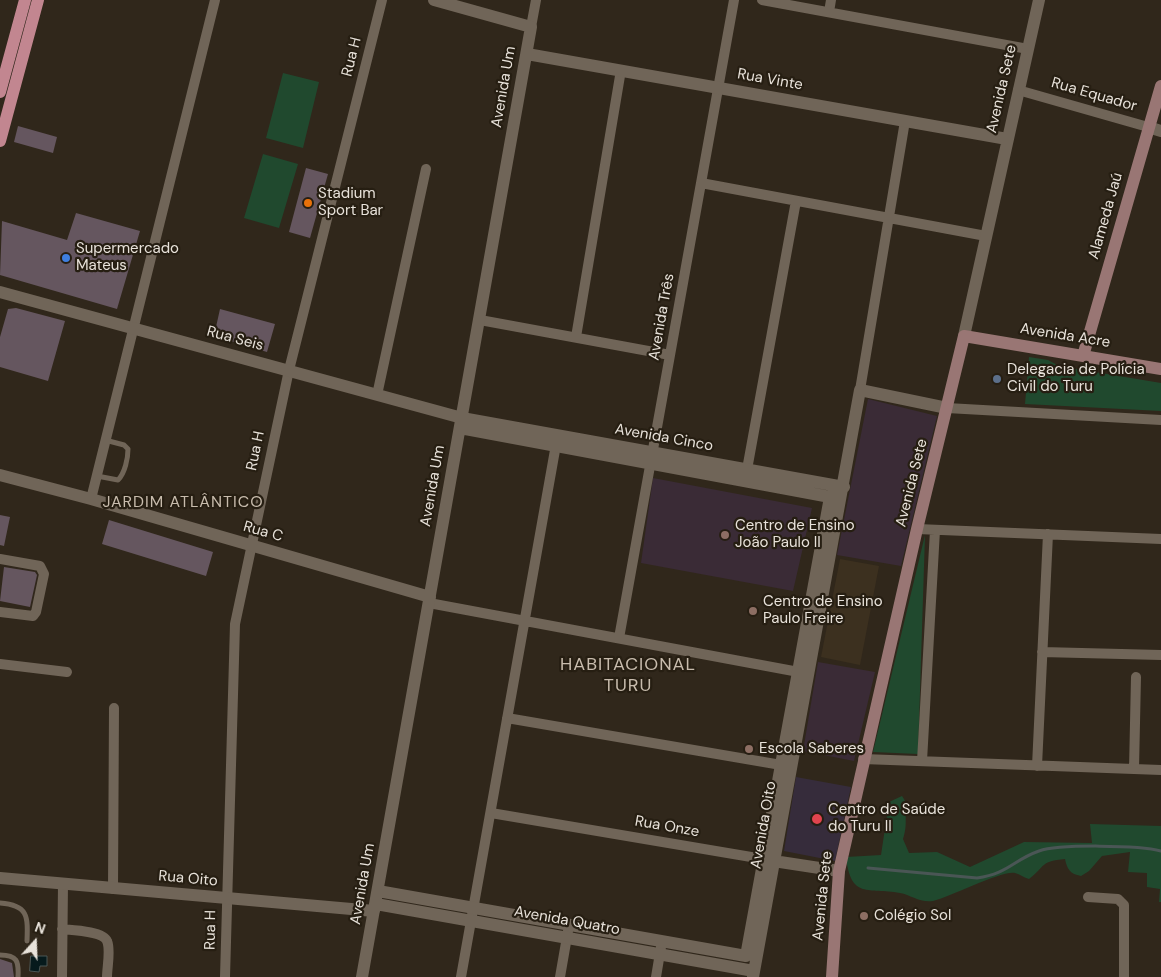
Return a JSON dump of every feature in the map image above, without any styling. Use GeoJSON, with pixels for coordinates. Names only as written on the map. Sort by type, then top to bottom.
{"type":"FeatureCollection","features":[{"type":"Feature","properties":{"kind":"main road"},"geometry":{"type":"LineString","coordinates":[[0,92],[2,78],[25,0]]}},
{"type":"Feature","properties":{"kind":"main road"},"geometry":{"type":"LineString","coordinates":[[0,141],[38,0]]}},
{"type":"Feature","properties":{"kind":"main road","name":"Alameda Jaú"},"geometry":{"type":"LineString","coordinates":[[1083,356],[1161,86]]}},
{"type":"Feature","properties":{"kind":"main road","name":"Avenida Acre"},"geometry":{"type":"LineString","coordinates":[[964,336],[1161,368]]}},
{"type":"Feature","properties":{"kind":"main road","name":"Avenida Sete"},"geometry":{"type":"LineString","coordinates":[[832,977],[838,872],[917,529],[964,336]]}},
{"type":"Feature","properties":{"kind":"street"},"geometry":{"type":"LineString","coordinates":[[91,499],[132,327],[215,0]]}},
{"type":"Feature","properties":{"kind":"street","name":"Rua H"},"geometry":{"type":"LineString","coordinates":[[226,977],[226,899],[234,633],[289,370],[382,0]]}},
{"type":"Feature","properties":{"kind":"street"},"geometry":{"type":"LineString","coordinates":[[434,0],[531,27]]}},
{"type":"Feature","properties":{"kind":"street","name":"Avenida Um"},"geometry":{"type":"LineString","coordinates":[[362,977],[536,0]]}},
{"type":"Feature","properties":{"kind":"street","name":"Avenida Três"},"geometry":{"type":"LineString","coordinates":[[619,638],[734,0]]}},
{"type":"Feature","properties":{"kind":"street"},"geometry":{"type":"LineString","coordinates":[[762,0],[1028,48]]}},
{"type":"Feature","properties":{"kind":"street"},"geometry":{"type":"LineString","coordinates":[[829,12],[831,0]]}},
{"type":"Feature","properties":{"kind":"street","name":"Avenida Sete"},"geometry":{"type":"LineString","coordinates":[[964,336],[1039,0]]}},
{"type":"Feature","properties":{"kind":"street","name":"Rua Vinte"},"geometry":{"type":"LineString","coordinates":[[527,54],[1007,139]]}},
{"type":"Feature","properties":{"kind":"street"},"geometry":{"type":"LineString","coordinates":[[576,337],[621,70]]}},
{"type":"Feature","properties":{"kind":"street","name":"Rua Equador"},"geometry":{"type":"LineString","coordinates":[[1018,90],[1161,131]]}},
{"type":"Feature","properties":{"kind":"street"},"geometry":{"type":"LineString","coordinates":[[905,121],[860,390],[947,408],[1161,420]]}},
{"type":"Feature","properties":{"kind":"street"},"geometry":{"type":"LineString","coordinates":[[376,394],[426,169]]}},
{"type":"Feature","properties":{"kind":"street"},"geometry":{"type":"LineString","coordinates":[[701,183],[986,236]]}},
{"type":"Feature","properties":{"kind":"street"},"geometry":{"type":"LineString","coordinates":[[746,476],[796,201]]}},
{"type":"Feature","properties":{"kind":"street","name":"Rua Seis"},"geometry":{"type":"LineString","coordinates":[[0,292],[376,394],[461,423]]}},
{"type":"Feature","properties":{"kind":"street"},"geometry":{"type":"LineString","coordinates":[[480,320],[670,354]]}},
{"type":"Feature","properties":{"kind":"street","name":"Avenida Oito"},"geometry":{"type":"LineString","coordinates":[[753,974],[769,860],[803,673],[844,487],[860,390]]}},
{"type":"Feature","properties":{"kind":"street","name":"Avenida Cinco"},"geometry":{"type":"LineString","coordinates":[[461,423],[746,476],[830,497]]}},
{"type":"Feature","properties":{"kind":"street"},"geometry":{"type":"LineString","coordinates":[[462,977],[557,441]]}},
{"type":"Feature","properties":{"kind":"street","name":"Rua C"},"geometry":{"type":"LineString","coordinates":[[0,475],[252,545],[430,600]]}},
{"type":"Feature","properties":{"kind":"street","name":"Avenida Cinco"},"geometry":{"type":"LineString","coordinates":[[746,476],[844,487]]}},
{"type":"Feature","properties":{"kind":"street"},"geometry":{"type":"LineString","coordinates":[[430,600],[525,622],[803,673],[830,497],[844,487]]}},
{"type":"Feature","properties":{"kind":"street"},"geometry":{"type":"LineString","coordinates":[[917,529],[1161,539]]}},
{"type":"Feature","properties":{"kind":"street"},"geometry":{"type":"LineString","coordinates":[[922,761],[935,530]]}},
{"type":"Feature","properties":{"kind":"street"},"geometry":{"type":"LineString","coordinates":[[1037,766],[1048,534]]}},
{"type":"Feature","properties":{"kind":"street"},"geometry":{"type":"LineString","coordinates":[[0,559],[40,566],[44,574],[36,612],[33,616],[0,612]]}},
{"type":"Feature","properties":{"kind":"street"},"geometry":{"type":"LineString","coordinates":[[1042,652],[1161,655]]}},
{"type":"Feature","properties":{"kind":"street"},"geometry":{"type":"LineString","coordinates":[[0,664],[67,672]]}},
{"type":"Feature","properties":{"kind":"street"},"geometry":{"type":"LineString","coordinates":[[1134,769],[1136,677]]}},
{"type":"Feature","properties":{"kind":"street"},"geometry":{"type":"LineString","coordinates":[[112,889],[114,708]]}},
{"type":"Feature","properties":{"kind":"street"},"geometry":{"type":"LineString","coordinates":[[508,718],[786,766]]}},
{"type":"Feature","properties":{"kind":"street"},"geometry":{"type":"LineString","coordinates":[[863,759],[1161,770]]}},
{"type":"Feature","properties":{"kind":"street","name":"Rua Onze"},"geometry":{"type":"LineString","coordinates":[[491,813],[838,872]]}},
{"type":"Feature","properties":{"kind":"street"},"geometry":{"type":"LineString","coordinates":[[753,974],[746,956],[769,860]]}},
{"type":"Feature","properties":{"kind":"street","name":"Rua Oito"},"geometry":{"type":"LineString","coordinates":[[0,878],[226,899],[376,902]]}},
{"type":"Feature","properties":{"kind":"street"},"geometry":{"type":"LineString","coordinates":[[62,977],[63,884]]}},
{"type":"Feature","properties":{"kind":"street"},"geometry":{"type":"LineString","coordinates":[[1088,897],[1118,899],[1124,905],[1124,977]]}},
{"type":"Feature","properties":{"kind":"street","name":"Avenida Quatro"},"geometry":{"type":"LineString","coordinates":[[376,902],[473,914],[661,948],[746,956]]}},
{"type":"Feature","properties":{"kind":"street"},"geometry":{"type":"LineString","coordinates":[[62,929],[98,934],[108,941],[107,977]]}},
{"type":"Feature","properties":{"kind":"street"},"geometry":{"type":"LineString","coordinates":[[560,977],[568,931]]}},
{"type":"Feature","properties":{"kind":"street"},"geometry":{"type":"LineString","coordinates":[[656,977],[661,948]]}},
{"type":"Feature","properties":{"kind":"street","name":"Avenida Quatro"},"geometry":{"type":"LineString","coordinates":[[661,948],[753,974]]}},
{"type":"Feature","properties":{"kind":"lane"},"geometry":{"type":"LineString","coordinates":[[97,476],[118,480],[122,477],[128,454],[128,449],[124,445],[105,440]]}},
{"type":"Feature","properties":{"kind":"lane"},"geometry":{"type":"LineString","coordinates":[[0,902],[11,903],[26,913],[28,920],[27,941]]}},
{"type":"Feature","properties":{"kind":"lane"},"geometry":{"type":"LineString","coordinates":[[0,955],[10,955],[17,959],[19,964],[18,977]]}},
{"type":"Feature","properties":{"kind":"shaded area"},"geometry":{"type":"Polygon","coordinates":[[[868,399],[937,416],[901,566],[837,555],[868,399]]]}},
{"type":"Feature","properties":{"kind":"shaded area","name":"Centro de Ensino João Paulo II"},"geometry":{"type":"Polygon","coordinates":[[[653,478],[812,508],[793,591],[641,563],[653,478]]]}},
{"type":"Feature","properties":{"kind":"shaded area"},"geometry":{"type":"Polygon","coordinates":[[[840,559],[879,566],[860,665],[821,657],[840,559]]]}},
{"type":"Feature","properties":{"kind":"shaded area"},"geometry":{"type":"Polygon","coordinates":[[[818,662],[875,672],[854,761],[803,751],[818,662]]]}},
{"type":"Feature","properties":{"kind":"shaded area","name":"Centro de Saúde do Turu II"},"geometry":{"type":"Polygon","coordinates":[[[796,777],[851,787],[835,861],[784,851],[796,777]]]}},
{"type":"Feature","properties":{"kind":"shaded area"},"geometry":{"type":"Polygon","coordinates":[[[31,956],[47,956],[47,966],[40,966],[39,972],[30,971],[31,956]]]}},
{"type":"Feature","properties":{"kind":"green space"},"geometry":{"type":"Polygon","coordinates":[[[283,73],[319,82],[303,148],[266,138],[283,73]]]}},
{"type":"Feature","properties":{"kind":"green space"},"geometry":{"type":"Polygon","coordinates":[[[263,154],[298,164],[279,228],[244,218],[263,154]]]}},
{"type":"Feature","properties":{"kind":"green space"},"geometry":{"type":"Polygon","coordinates":[[[1029,357],[1048,360],[1059,366],[1161,383],[1161,411],[1025,404],[1029,357]]]}},
{"type":"Feature","properties":{"kind":"green space"},"geometry":{"type":"Polygon","coordinates":[[[925,535],[918,754],[873,752],[925,535]]]}},
{"type":"Feature","properties":{"kind":"green space"},"geometry":{"type":"Polygon","coordinates":[[[902,796],[907,804],[903,839],[909,853],[937,852],[970,867],[1024,842],[1092,843],[1090,824],[1161,826],[1161,902],[1159,902],[1160,889],[1147,887],[1147,873],[1128,872],[1130,852],[1102,856],[1089,871],[1081,876],[1070,871],[1065,859],[1051,861],[1029,879],[1015,873],[1008,873],[933,901],[920,900],[889,891],[863,889],[852,880],[848,871],[846,857],[881,855],[889,802],[902,796]]]}},
{"type":"Feature","properties":{"kind":"building"},"geometry":{"type":"Polygon","coordinates":[[[18,126],[57,137],[53,153],[14,142],[18,126]]]}},
{"type":"Feature","properties":{"kind":"building","name":"Stadium Sport Bar"},"geometry":{"type":"Polygon","coordinates":[[[306,168],[328,174],[310,238],[289,232],[306,168]]]}},
{"type":"Feature","properties":{"kind":"building","name":"Supermercado Mateus"},"geometry":{"type":"Polygon","coordinates":[[[76,213],[140,231],[117,309],[0,275],[2,221],[67,240],[76,213]]]}},
{"type":"Feature","properties":{"kind":"building"},"geometry":{"type":"Polygon","coordinates":[[[16,308],[65,321],[48,381],[0,367],[0,337],[8,309],[16,308]]]}},
{"type":"Feature","properties":{"kind":"building"},"geometry":{"type":"Polygon","coordinates":[[[220,309],[275,324],[267,352],[214,336],[220,309]]]}},
{"type":"Feature","properties":{"kind":"building"},"geometry":{"type":"Polygon","coordinates":[[[0,515],[10,517],[4,546],[0,545],[0,515]]]}},
{"type":"Feature","properties":{"kind":"building"},"geometry":{"type":"Polygon","coordinates":[[[109,520],[213,552],[206,576],[102,544],[109,520]]]}},
{"type":"Feature","properties":{"kind":"building"},"geometry":{"type":"Polygon","coordinates":[[[4,567],[35,572],[37,575],[30,607],[0,601],[4,567]]]}},
{"type":"Feature","properties":{"kind":"building"},"geometry":{"type":"Polygon","coordinates":[[[0,959],[12,963],[14,977],[0,977],[0,959]]]}},
{"type":"Feature","properties":{"kind":"waterway"},"geometry":{"type":"LineString","coordinates":[[868,868],[977,878],[996,873],[1023,858],[1049,849],[1100,846],[1136,847],[1161,851]]}},
{"type":"Feature","properties":{"kind":"place","name":"Stadium Sport Bar"},"geometry":{"type":"Point","coordinates":[308,203]}},
{"type":"Feature","properties":{"kind":"place","name":"Supermercado Mateus"},"geometry":{"type":"Point","coordinates":[66,258]}},
{"type":"Feature","properties":{"kind":"place","name":"Delegacia de Polícia Civil do Turu"},"geometry":{"type":"Point","coordinates":[997,379]}},
{"type":"Feature","properties":{"kind":"place","name":"Centro de Ensino João Paulo II"},"geometry":{"type":"Point","coordinates":[725,535]}},
{"type":"Feature","properties":{"kind":"place","name":"Centro de Ensino Paulo Freire"},"geometry":{"type":"Point","coordinates":[753,611]}},
{"type":"Feature","properties":{"kind":"place","name":"Escola Saberes"},"geometry":{"type":"Point","coordinates":[749,749]}},
{"type":"Feature","properties":{"kind":"place","name":"Centro de Saúde do Turu II"},"geometry":{"type":"Point","coordinates":[817,819]}},
{"type":"Feature","properties":{"kind":"place","name":"Colégio Sol"},"geometry":{"type":"Point","coordinates":[864,916]}},
{"type":"Feature","properties":{"kind":"district","name":"JARDIM ATLÂNTICO"},"geometry":{"type":"Point","coordinates":[183,503]}},
{"type":"Feature","properties":{"kind":"district","name":"HABITACIONAL TURU"},"geometry":{"type":"Point","coordinates":[628,675]}}]}
